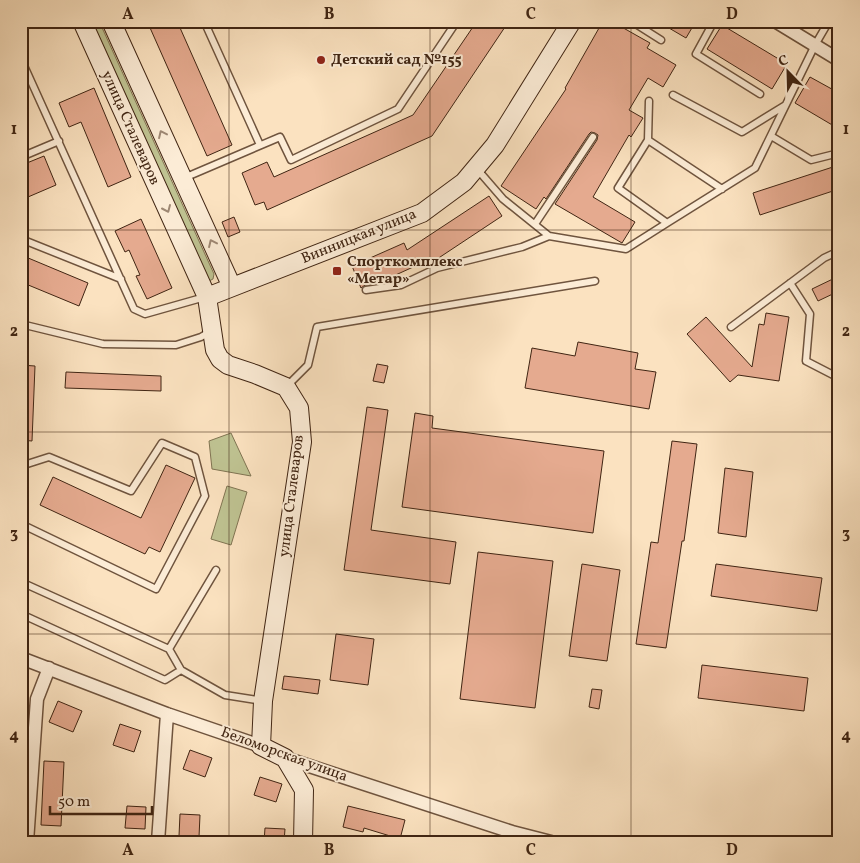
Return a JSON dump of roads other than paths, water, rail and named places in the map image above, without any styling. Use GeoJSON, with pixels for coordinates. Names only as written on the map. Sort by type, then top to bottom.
{"type":"FeatureCollection","features":[{"type":"Feature","properties":{"kind":"street","name":"улица Сталеваров"},"geometry":{"type":"LineString","coordinates":[[82,21],[207,297],[215,350],[220,359],[286,387],[299,408],[302,442],[262,701],[261,746]]}},
{"type":"Feature","properties":{"kind":"street","name":"улица Сталеваров"},"geometry":{"type":"LineString","coordinates":[[111,21],[232,287]]}},
{"type":"Feature","properties":{"kind":"street","name":"Винницкая улица"},"geometry":{"type":"LineString","coordinates":[[207,297],[422,213],[464,182],[495,145],[572,21]]}},
{"type":"Feature","properties":{"kind":"street"},"geometry":{"type":"LineString","coordinates":[[775,21],[839,60]]}},
{"type":"Feature","properties":{"kind":"street","name":"Беломорская улица"},"geometry":{"type":"LineString","coordinates":[[21,658],[167,714],[261,746],[285,758],[512,832],[551,842]]}},
{"type":"Feature","properties":{"kind":"street"},"geometry":{"type":"LineString","coordinates":[[27,842],[37,699],[49,668]]}},
{"type":"Feature","properties":{"kind":"street"},"geometry":{"type":"LineString","coordinates":[[158,842],[167,714]]}},
{"type":"Feature","properties":{"kind":"street"},"geometry":{"type":"LineString","coordinates":[[285,758],[304,790],[303,842]]}},
{"type":"Feature","properties":{"kind":"lane"},"geometry":{"type":"LineString","coordinates":[[182,178],[280,137],[291,160],[398,109],[457,21]]}},
{"type":"Feature","properties":{"kind":"lane"},"geometry":{"type":"LineString","coordinates":[[631,21],[661,40]]}},
{"type":"Feature","properties":{"kind":"lane"},"geometry":{"type":"LineString","coordinates":[[714,21],[696,54],[760,94]]}},
{"type":"Feature","properties":{"kind":"lane"},"geometry":{"type":"LineString","coordinates":[[476,168],[503,199],[550,236],[626,249],[755,168],[815,45],[829,21]]}},
{"type":"Feature","properties":{"kind":"lane"},"geometry":{"type":"LineString","coordinates":[[206,22],[260,145]]}},
{"type":"Feature","properties":{"kind":"lane"},"geometry":{"type":"LineString","coordinates":[[21,59],[134,309],[145,314],[207,297]]}},
{"type":"Feature","properties":{"kind":"lane"},"geometry":{"type":"LineString","coordinates":[[674,95],[742,132],[786,105]]}},
{"type":"Feature","properties":{"kind":"lane"},"geometry":{"type":"LineString","coordinates":[[649,101],[648,140],[618,188],[667,223]]}},
{"type":"Feature","properties":{"kind":"lane"},"geometry":{"type":"LineString","coordinates":[[771,136],[811,160],[839,153]]}},
{"type":"Feature","properties":{"kind":"lane"},"geometry":{"type":"LineString","coordinates":[[535,224],[593,137]]}},
{"type":"Feature","properties":{"kind":"lane"},"geometry":{"type":"LineString","coordinates":[[648,140],[722,189]]}},
{"type":"Feature","properties":{"kind":"lane"},"geometry":{"type":"LineString","coordinates":[[21,157],[59,141]]}},
{"type":"Feature","properties":{"kind":"lane"},"geometry":{"type":"LineString","coordinates":[[366,290],[400,285],[437,268],[522,247],[550,236]]}},
{"type":"Feature","properties":{"kind":"lane"},"geometry":{"type":"LineString","coordinates":[[21,239],[120,279]]}},
{"type":"Feature","properties":{"kind":"lane"},"geometry":{"type":"LineString","coordinates":[[731,327],[824,258],[839,251]]}},
{"type":"Feature","properties":{"kind":"lane"},"geometry":{"type":"LineString","coordinates":[[286,387],[308,365],[317,327],[595,281]]}},
{"type":"Feature","properties":{"kind":"lane"},"geometry":{"type":"LineString","coordinates":[[790,283],[810,314],[806,361],[839,378]]}},
{"type":"Feature","properties":{"kind":"lane"},"geometry":{"type":"LineString","coordinates":[[21,324],[103,344],[176,345],[201,337],[212,330]]}},
{"type":"Feature","properties":{"kind":"lane"},"geometry":{"type":"LineString","coordinates":[[21,524],[156,589],[205,496],[195,457],[162,443],[131,491],[49,457],[22,466]]}},
{"type":"Feature","properties":{"kind":"lane"},"geometry":{"type":"LineString","coordinates":[[169,650],[216,570]]}},
{"type":"Feature","properties":{"kind":"lane"},"geometry":{"type":"LineString","coordinates":[[21,582],[169,650],[181,670],[225,695],[262,701]]}},
{"type":"Feature","properties":{"kind":"lane"},"geometry":{"type":"LineString","coordinates":[[21,614],[165,680],[181,670]]}},
{"type":"Feature","properties":{"kind":"place","name":"Детский сад №155"},"geometry":{"type":"Point","coordinates":[321,60]}},
{"type":"Feature","properties":{"kind":"place","name":"Спорткомплекс «Метар»"},"geometry":{"type":"Point","coordinates":[337,271]}}]}
